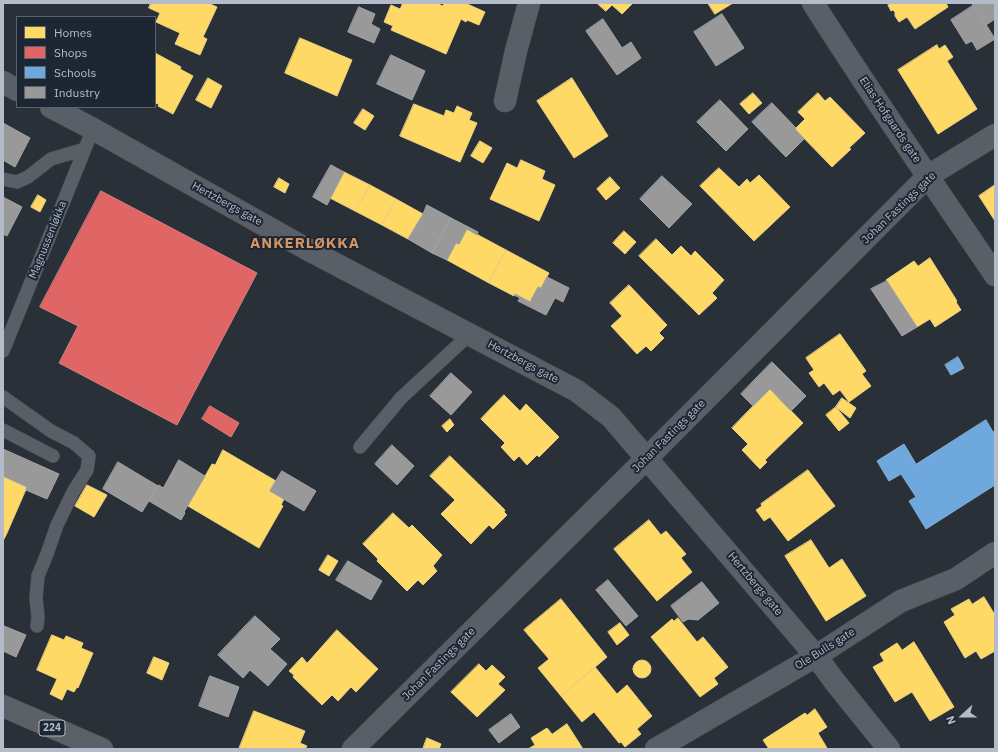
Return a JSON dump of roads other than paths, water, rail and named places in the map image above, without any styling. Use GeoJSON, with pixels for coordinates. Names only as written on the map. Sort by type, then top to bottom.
{"type":"FeatureCollection","features":[{"type":"Feature","properties":{"kind":"main road","name":"224"},"geometry":{"type":"LineString","coordinates":[[3,706],[94,748]]}},
{"type":"Feature","properties":{"kind":"street"},"geometry":{"type":"LineString","coordinates":[[505,101],[516,51],[529,3]]}},
{"type":"Feature","properties":{"kind":"street","name":"Elias Hofgaards gate"},"geometry":{"type":"LineString","coordinates":[[813,3],[897,132],[995,275]]}},
{"type":"Feature","properties":{"kind":"street"},"geometry":{"type":"LineString","coordinates":[[3,82],[16,89]]}},
{"type":"Feature","properties":{"kind":"street","name":"Hertzbergs gate"},"geometry":{"type":"LineString","coordinates":[[53,108],[305,248],[577,391],[611,416],[816,656],[889,749]]}},
{"type":"Feature","properties":{"kind":"street","name":"Johan Fastings gate"},"geometry":{"type":"LineString","coordinates":[[353,749],[647,458],[928,176],[995,135]]}},
{"type":"Feature","properties":{"kind":"street","name":"Ole Bulls gate"},"geometry":{"type":"LineString","coordinates":[[656,749],[816,656],[901,600],[956,578],[995,553]]}},
{"type":"Feature","properties":{"kind":"lane","name":"Magnussenløkka"},"geometry":{"type":"LineString","coordinates":[[3,351],[93,129]]}},
{"type":"Feature","properties":{"kind":"lane"},"geometry":{"type":"LineString","coordinates":[[3,179],[17,182],[28,177],[51,159],[85,149]]}},
{"type":"Feature","properties":{"kind":"lane"},"geometry":{"type":"LineString","coordinates":[[360,447],[401,398],[470,334]]}},
{"type":"Feature","properties":{"kind":"lane"},"geometry":{"type":"LineString","coordinates":[[3,397],[51,431],[74,443],[89,456],[87,470],[73,492],[57,525],[48,554],[38,576],[36,598],[38,616],[37,626]]}},
{"type":"Feature","properties":{"kind":"lane"},"geometry":{"type":"LineString","coordinates":[[3,430],[53,456]]}},
{"type":"Feature","properties":{"kind":"district","name":"ANKERLØKKA"},"geometry":{"type":"Point","coordinates":[305,244]}}]}
